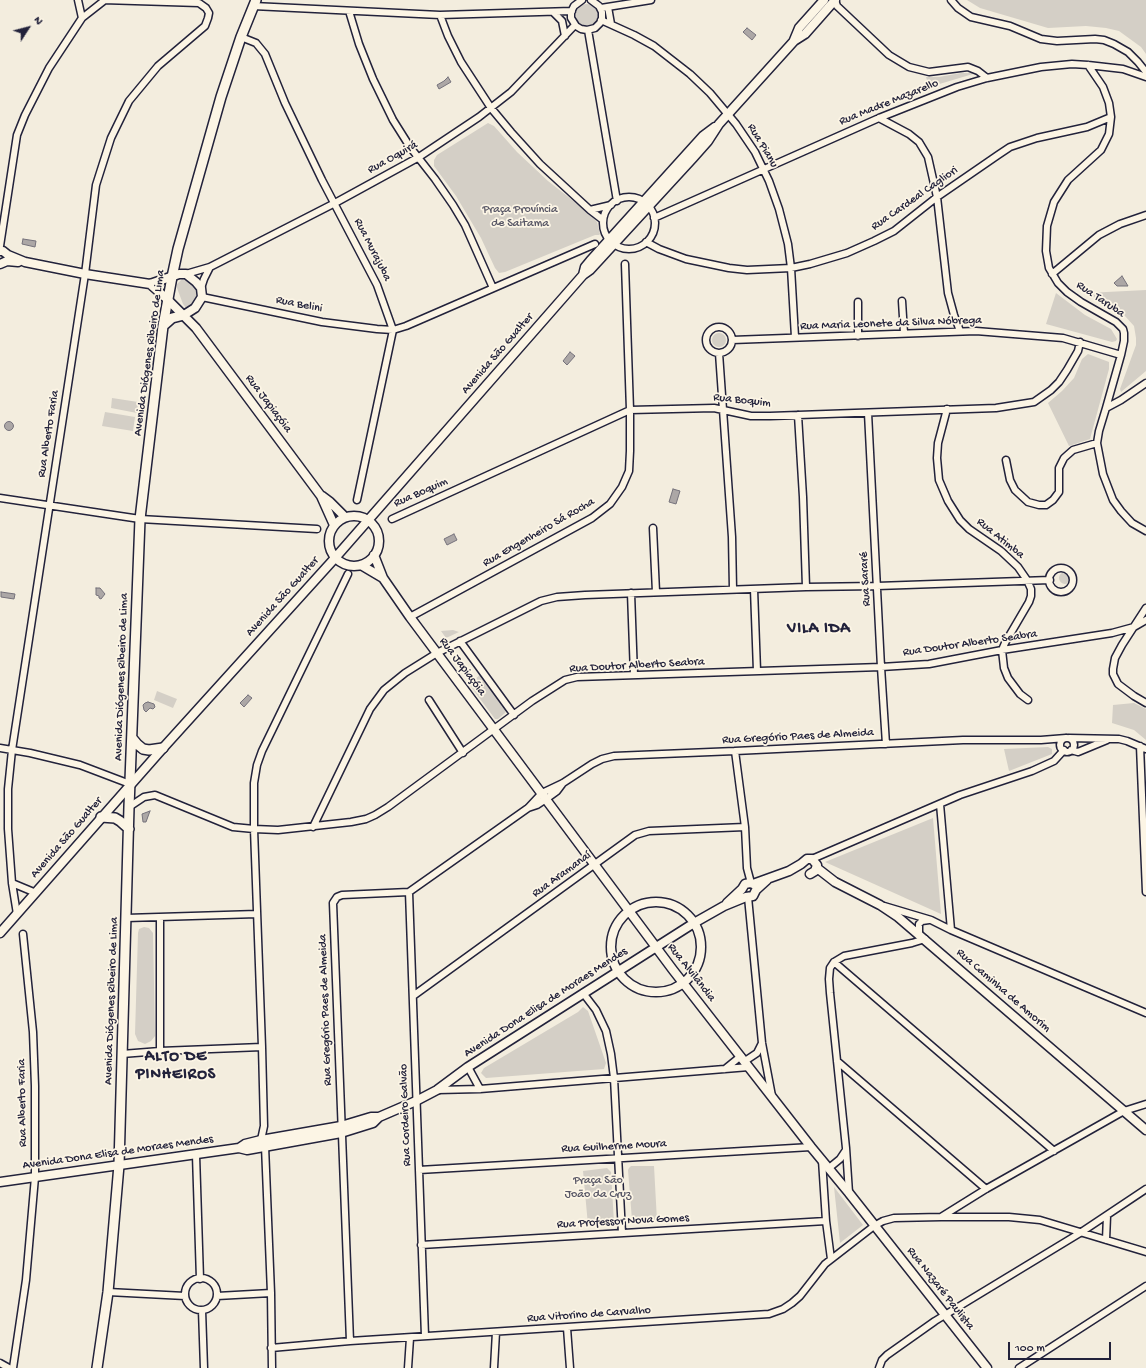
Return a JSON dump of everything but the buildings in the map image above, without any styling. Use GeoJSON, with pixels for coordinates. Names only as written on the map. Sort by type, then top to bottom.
{"type":"FeatureCollection","features":[{"type":"Feature","properties":{"kind":"main road","name":"Avenida Diógenes Ribeiro de Lima"},"geometry":{"type":"LineString","coordinates":[[97,1368],[108,1292],[119,1165],[129,807],[140,519],[163,326],[167,299],[178,249],[219,105],[241,37],[255,3]]}},
{"type":"Feature","properties":{"kind":"main road"},"geometry":{"type":"LineString","coordinates":[[163,326],[172,318],[184,315]]}},
{"type":"Feature","properties":{"kind":"main road"},"geometry":{"type":"LineString","coordinates":[[132,738],[143,749],[149,750],[163,748]]}},
{"type":"Feature","properties":{"kind":"main road"},"geometry":{"type":"LineString","coordinates":[[101,817],[109,817],[120,821],[129,829]]}},
{"type":"Feature","properties":{"kind":"street"},"geometry":{"type":"LineString","coordinates":[[78,0],[82,18]]}},
{"type":"Feature","properties":{"kind":"street"},"geometry":{"type":"LineString","coordinates":[[104,0],[82,18],[50,68],[25,115],[17,135],[1,238],[2,258],[85,274],[150,284],[186,274],[201,288]]}},
{"type":"Feature","properties":{"kind":"street","name":"Rua Alberto Faria"},"geometry":{"type":"LineString","coordinates":[[17,914],[12,883],[8,829],[8,789],[12,750],[85,274],[96,185],[111,138],[129,101],[158,66],[205,26],[208,18],[208,13],[204,6],[199,3],[104,0]]}},
{"type":"Feature","properties":{"kind":"street"},"geometry":{"type":"LineString","coordinates":[[582,0],[576,4],[572,11],[571,18],[575,25],[581,29],[588,30],[595,28],[601,20],[602,15],[601,8],[598,4],[591,0]]}},
{"type":"Feature","properties":{"kind":"street"},"geometry":{"type":"LineString","coordinates":[[601,8],[651,0]]}},
{"type":"Feature","properties":{"kind":"street"},"geometry":{"type":"LineString","coordinates":[[951,0],[958,8],[971,17],[1010,26],[1040,39],[1057,41],[1104,40],[1128,52],[1146,72]]}},
{"type":"Feature","properties":{"kind":"street"},"geometry":{"type":"LineString","coordinates":[[831,2],[889,55],[909,67],[929,72],[968,67],[978,71],[987,78]]}},
{"type":"Feature","properties":{"kind":"street","name":"Avenida São Gualter"},"geometry":{"type":"LineString","coordinates":[[0,933],[130,784],[335,558],[583,275],[590,270],[612,242],[708,141],[719,124],[794,41],[799,28],[831,2]]}},
{"type":"Feature","properties":{"kind":"street"},"geometry":{"type":"LineString","coordinates":[[255,3],[349,10],[440,14],[572,11]]}},
{"type":"Feature","properties":{"kind":"street"},"geometry":{"type":"LineString","coordinates":[[608,7],[611,24]]}},
{"type":"Feature","properties":{"kind":"street"},"geometry":{"type":"LineString","coordinates":[[349,10],[359,44],[373,79],[393,120],[410,147],[419,157],[453,205],[465,225],[494,288]]}},
{"type":"Feature","properties":{"kind":"street"},"geometry":{"type":"LineString","coordinates":[[553,12],[562,20],[565,36]]}},
{"type":"Feature","properties":{"kind":"street"},"geometry":{"type":"LineString","coordinates":[[440,14],[448,36],[461,62],[491,108],[510,132],[540,164],[603,220]]}},
{"type":"Feature","properties":{"kind":"street","name":"Rua Pianu"},"geometry":{"type":"LineString","coordinates":[[601,20],[654,46],[677,63],[710,93],[746,139],[764,169],[779,209],[785,231],[791,268],[795,338]]}},
{"type":"Feature","properties":{"kind":"street","name":"Rua Oquirá"},"geometry":{"type":"LineString","coordinates":[[186,274],[210,267],[335,203],[419,157],[491,108],[511,92],[575,25]]}},
{"type":"Feature","properties":{"kind":"street"},"geometry":{"type":"LineString","coordinates":[[588,30],[617,200]]}},
{"type":"Feature","properties":{"kind":"street","name":"Rua Murajuba"},"geometry":{"type":"LineString","coordinates":[[241,37],[256,43],[265,54],[288,110],[322,180],[378,285],[393,330]]}},
{"type":"Feature","properties":{"kind":"street"},"geometry":{"type":"LineString","coordinates":[[1088,65],[1103,87],[1109,103],[1111,117]]}},
{"type":"Feature","properties":{"kind":"street","name":"Rua Madre Mazarello"},"geometry":{"type":"LineString","coordinates":[[654,218],[879,118],[987,78],[1022,70],[1052,66],[1088,65],[1123,69],[1146,77]]}},
{"type":"Feature","properties":{"kind":"street","name":"Rua Cardeal Cagliori"},"geometry":{"type":"LineString","coordinates":[[646,242],[659,249],[686,259],[729,268],[762,270],[791,268],[810,264],[834,257],[878,239],[904,223],[937,197],[1010,147],[1037,138],[1087,126],[1111,117]]}},
{"type":"Feature","properties":{"kind":"street","name":"Rua Taruba"},"geometry":{"type":"LineString","coordinates":[[1111,117],[1107,141],[1101,150],[1068,180],[1060,190],[1052,207],[1047,226],[1046,251],[1049,268],[1052,274],[1067,292],[1120,326],[1125,336],[1099,431],[1098,443],[1103,474],[1113,500],[1132,523],[1146,531]]}},
{"type":"Feature","properties":{"kind":"street"},"geometry":{"type":"LineString","coordinates":[[879,118],[909,134],[918,142],[924,148],[931,166],[937,197],[948,294],[960,331]]}},
{"type":"Feature","properties":{"kind":"street"},"geometry":{"type":"LineString","coordinates":[[630,198],[646,205],[654,218],[653,231],[646,242],[638,247],[629,249],[612,242],[604,229],[603,220],[611,205],[617,200],[630,198]]}},
{"type":"Feature","properties":{"kind":"street"},"geometry":{"type":"LineString","coordinates":[[590,210],[611,205]]}},
{"type":"Feature","properties":{"kind":"street"},"geometry":{"type":"LineString","coordinates":[[1052,274],[1099,235],[1120,224],[1146,215]]}},
{"type":"Feature","properties":{"kind":"street"},"geometry":{"type":"LineString","coordinates":[[357,500],[393,330],[406,326],[594,244]]}},
{"type":"Feature","properties":{"kind":"street","name":"Rua Engenheiro Sá Rocha"},"geometry":{"type":"LineString","coordinates":[[410,617],[592,518],[610,504],[622,487],[629,471],[630,410],[625,264]]}},
{"type":"Feature","properties":{"kind":"street"},"geometry":{"type":"LineString","coordinates":[[150,284],[184,315],[195,308],[202,297],[201,288],[210,267]]}},
{"type":"Feature","properties":{"kind":"street","name":"Rua Belini"},"geometry":{"type":"LineString","coordinates":[[202,297],[322,322],[363,328],[393,330]]}},
{"type":"Feature","properties":{"kind":"street"},"geometry":{"type":"LineString","coordinates":[[858,302],[858,336]]}},
{"type":"Feature","properties":{"kind":"street"},"geometry":{"type":"LineString","coordinates":[[902,302],[904,333]]}},
{"type":"Feature","properties":{"kind":"street"},"geometry":{"type":"LineString","coordinates":[[195,308],[196,328]]}},
{"type":"Feature","properties":{"kind":"street","name":"Rua Japiaçóia"},"geometry":{"type":"LineString","coordinates":[[184,315],[196,328],[321,496],[334,525]]}},
{"type":"Feature","properties":{"kind":"street"},"geometry":{"type":"LineString","coordinates":[[720,327],[728,331],[732,340],[729,348],[723,353],[718,353],[710,350],[706,342],[708,333],[715,328],[720,327]]}},
{"type":"Feature","properties":{"kind":"street","name":"Rua Maria Leonete da Silva Nóbrega"},"geometry":{"type":"LineString","coordinates":[[732,340],[960,331],[1046,336],[1080,342],[1121,355]]}},
{"type":"Feature","properties":{"kind":"street","name":"Rua Boquim"},"geometry":{"type":"LineString","coordinates":[[392,518],[630,410],[714,408],[751,416],[996,408],[1034,402],[1051,390],[1059,382],[1078,351],[1080,342]]}},
{"type":"Feature","properties":{"kind":"street"},"geometry":{"type":"LineString","coordinates":[[718,353],[732,537],[734,589]]}},
{"type":"Feature","properties":{"kind":"street"},"geometry":{"type":"LineString","coordinates":[[1106,408],[1146,383]]}},
{"type":"Feature","properties":{"kind":"street","name":"Rua Atimba"},"geometry":{"type":"LineString","coordinates":[[947,410],[938,443],[937,458],[939,480],[948,501],[960,520],[969,529],[1012,560],[1022,572],[1031,589],[1029,602],[1002,650]]}},
{"type":"Feature","properties":{"kind":"street","name":"Rua Sararé"},"geometry":{"type":"LineString","coordinates":[[868,413],[886,744]]}},
{"type":"Feature","properties":{"kind":"street"},"geometry":{"type":"LineString","coordinates":[[798,415],[806,586]]}},
{"type":"Feature","properties":{"kind":"street"},"geometry":{"type":"LineString","coordinates":[[1006,460],[1010,480],[1015,490],[1028,502],[1046,505],[1053,500],[1059,492],[1059,468],[1064,458],[1073,450],[1098,443]]}},
{"type":"Feature","properties":{"kind":"street","name":"Rua Japiaçóia"},"geometry":{"type":"LineString","coordinates":[[321,496],[330,502],[345,517]]}},
{"type":"Feature","properties":{"kind":"street"},"geometry":{"type":"LineString","coordinates":[[0,498],[140,519],[316,530]]}},
{"type":"Feature","properties":{"kind":"street"},"geometry":{"type":"LineString","coordinates":[[335,558],[330,551],[328,544],[329,536],[334,525],[345,517],[359,517],[368,520],[376,530],[378,536],[377,550],[368,562],[361,566]]}},
{"type":"Feature","properties":{"kind":"street"},"geometry":{"type":"LineString","coordinates":[[653,528],[656,592]]}},
{"type":"Feature","properties":{"kind":"street","name":"Rua Japiaçóia"},"geometry":{"type":"LineString","coordinates":[[374,555],[383,578],[437,654],[494,730]]}},
{"type":"Feature","properties":{"kind":"street","name":"Rua Japiaçóia"},"geometry":{"type":"LineString","coordinates":[[335,558],[347,565],[361,566],[383,578]]}},
{"type":"Feature","properties":{"kind":"street"},"geometry":{"type":"LineString","coordinates":[[272,1368],[271,1293],[254,829],[254,784],[257,765],[262,751],[348,574]]}},
{"type":"Feature","properties":{"kind":"street"},"geometry":{"type":"LineString","coordinates":[[313,827],[370,709],[392,682],[437,654],[541,601],[565,596],[631,593],[806,586],[877,586],[1050,580]]}},
{"type":"Feature","properties":{"kind":"street"},"geometry":{"type":"LineString","coordinates":[[754,589],[757,671]]}},
{"type":"Feature","properties":{"kind":"street"},"geometry":{"type":"LineString","coordinates":[[631,593],[634,675]]}},
{"type":"Feature","properties":{"kind":"street"},"geometry":{"type":"LineString","coordinates":[[1146,608],[1115,658],[1112,668],[1115,679],[1122,688],[1146,703]]}},
{"type":"Feature","properties":{"kind":"street","name":"Rua Doutor Alberto Seabra"},"geometry":{"type":"LineString","coordinates":[[129,807],[144,797],[155,795],[233,827],[278,830],[351,822],[366,819],[375,815],[514,715],[566,680],[577,677],[881,667],[929,664],[1002,650],[1124,630],[1134,627],[1146,620]]}},
{"type":"Feature","properties":{"kind":"street","name":"Rua Japiaçóia"},"geometry":{"type":"LineString","coordinates":[[460,642],[514,715]]}},
{"type":"Feature","properties":{"kind":"street"},"geometry":{"type":"LineString","coordinates":[[1002,650],[1004,668],[1008,678],[1013,686],[1028,700]]}},
{"type":"Feature","properties":{"kind":"street"},"geometry":{"type":"LineString","coordinates":[[429,700],[462,753]]}},
{"type":"Feature","properties":{"kind":"street","name":"Rua Alvilândia"},"geometry":{"type":"LineString","coordinates":[[494,730],[683,984],[874,1226]]}},
{"type":"Feature","properties":{"kind":"street"},"geometry":{"type":"LineString","coordinates":[[810,867],[831,852],[960,795],[1032,771],[1054,761],[1062,747],[1061,742],[1067,738],[1071,739],[1074,743],[1071,750]]}},
{"type":"Feature","properties":{"kind":"street","name":"Rua Gregório Paes de Almeida"},"geometry":{"type":"LineString","coordinates":[[350,1341],[333,903],[338,896],[409,892],[544,796],[592,764],[602,759],[614,756],[963,740],[1041,740],[1067,738],[1119,739],[1143,748]]}},
{"type":"Feature","properties":{"kind":"street"},"geometry":{"type":"LineString","coordinates":[[1062,747],[1069,752],[1071,750],[1078,752],[1108,739]]}},
{"type":"Feature","properties":{"kind":"street","name":"Rua Gregório Paes de Almeida"},"geometry":{"type":"LineString","coordinates":[[1041,740],[1062,747]]}},
{"type":"Feature","properties":{"kind":"street"},"geometry":{"type":"LineString","coordinates":[[0,748],[30,753],[80,765],[130,784]]}},
{"type":"Feature","properties":{"kind":"street"},"geometry":{"type":"LineString","coordinates":[[1143,748],[1146,892]]}},
{"type":"Feature","properties":{"kind":"street"},"geometry":{"type":"LineString","coordinates":[[735,751],[745,827],[750,913],[762,1043],[773,1098]]}},
{"type":"Feature","properties":{"kind":"street"},"geometry":{"type":"LineString","coordinates":[[940,804],[951,930]]}},
{"type":"Feature","properties":{"kind":"street","name":"Rua Aramanaí"},"geometry":{"type":"LineString","coordinates":[[413,996],[630,839],[642,832],[745,827]]}},
{"type":"Feature","properties":{"kind":"street","name":"Avenida Dona Elisa de Moraes Mendes"},"geometry":{"type":"LineString","coordinates":[[0,1182],[239,1148],[247,1150],[265,1142],[341,1129],[370,1117],[379,1117],[416,1101],[436,1090],[468,1067],[583,993],[749,890],[767,880],[789,871],[810,867]]}},
{"type":"Feature","properties":{"kind":"street","name":"Rua Caminha de Amorim"},"geometry":{"type":"LineString","coordinates":[[810,867],[880,905],[912,929],[1146,1130]]}},
{"type":"Feature","properties":{"kind":"street"},"geometry":{"type":"LineString","coordinates":[[12,883],[36,893]]}},
{"type":"Feature","properties":{"kind":"street","name":"Rua Cordeiro Galvão"},"geometry":{"type":"LineString","coordinates":[[409,892],[424,1336]]}},
{"type":"Feature","properties":{"kind":"street"},"geometry":{"type":"LineString","coordinates":[[664,902],[681,910],[694,923],[700,939],[701,956],[694,971],[683,984],[660,993],[648,992],[629,984],[617,972],[612,959],[610,946],[612,932],[619,920],[629,910],[645,903],[664,902]]}},
{"type":"Feature","properties":{"kind":"street"},"geometry":{"type":"LineString","coordinates":[[880,905],[931,920],[951,930],[1146,1013]]}},
{"type":"Feature","properties":{"kind":"street"},"geometry":{"type":"LineString","coordinates":[[126,918],[257,914]]}},
{"type":"Feature","properties":{"kind":"street"},"geometry":{"type":"LineString","coordinates":[[160,917],[160,1051]]}},
{"type":"Feature","properties":{"kind":"street"},"geometry":{"type":"LineString","coordinates":[[849,1193],[846,1148],[829,979],[830,968],[834,962],[844,956],[912,943],[922,937],[919,924],[931,920]]}},
{"type":"Feature","properties":{"kind":"street"},"geometry":{"type":"LineString","coordinates":[[912,929],[912,943]]}},
{"type":"Feature","properties":{"kind":"street","name":"Rua Alberto Faria"},"geometry":{"type":"LineString","coordinates":[[13,1368],[26,1280],[35,1177],[35,1086],[33,1032],[23,934]]}},
{"type":"Feature","properties":{"kind":"street"},"geometry":{"type":"LineString","coordinates":[[834,962],[1054,1151]]}},
{"type":"Feature","properties":{"kind":"street"},"geometry":{"type":"LineString","coordinates":[[583,993],[596,1010],[606,1031],[614,1078],[622,1233]]}},
{"type":"Feature","properties":{"kind":"street"},"geometry":{"type":"LineString","coordinates":[[436,1090],[725,1069],[745,1061],[757,1053],[762,1043]]}},
{"type":"Feature","properties":{"kind":"street"},"geometry":{"type":"LineString","coordinates":[[122,1054],[262,1047]]}},
{"type":"Feature","properties":{"kind":"street"},"geometry":{"type":"LineString","coordinates":[[725,1069],[745,1061]]}},
{"type":"Feature","properties":{"kind":"street"},"geometry":{"type":"LineString","coordinates":[[837,1061],[986,1189]]}},
{"type":"Feature","properties":{"kind":"street"},"geometry":{"type":"LineString","coordinates":[[468,1067],[480,1088]]}},
{"type":"Feature","properties":{"kind":"street"},"geometry":{"type":"LineString","coordinates":[[941,1217],[986,1189],[1124,1111],[1146,1104]]}},
{"type":"Feature","properties":{"kind":"street","name":"Rua Guilherme Moura"},"geometry":{"type":"LineString","coordinates":[[419,1170],[811,1147]]}},
{"type":"Feature","properties":{"kind":"street"},"geometry":{"type":"LineString","coordinates":[[829,1168],[840,1159],[846,1148]]}},
{"type":"Feature","properties":{"kind":"street"},"geometry":{"type":"LineString","coordinates":[[196,1155],[200,1279]]}},
{"type":"Feature","properties":{"kind":"street"},"geometry":{"type":"LineString","coordinates":[[822,1160],[826,1221],[831,1259]]}},
{"type":"Feature","properties":{"kind":"street"},"geometry":{"type":"LineString","coordinates":[[879,1368],[882,1360],[887,1355],[945,1315],[1080,1233],[1146,1189]]}},
{"type":"Feature","properties":{"kind":"street"},"geometry":{"type":"LineString","coordinates":[[1106,1240],[1107,1216]]}},
{"type":"Feature","properties":{"kind":"street","name":"Rua Vitorino de Carvalho"},"geometry":{"type":"LineString","coordinates":[[271,1348],[350,1341],[769,1314],[783,1309],[800,1296],[819,1271],[831,1259],[874,1226],[883,1221],[894,1218],[1024,1218],[1048,1222],[1146,1252]]}},
{"type":"Feature","properties":{"kind":"street","name":"Rua Professor Nova Gomes"},"geometry":{"type":"LineString","coordinates":[[421,1244],[826,1221]]}},
{"type":"Feature","properties":{"kind":"street","name":"Rua Nazaré Paulista"},"geometry":{"type":"LineString","coordinates":[[874,1226],[987,1368]]}},
{"type":"Feature","properties":{"kind":"street"},"geometry":{"type":"LineString","coordinates":[[196,1279],[200,1279],[205,1279],[213,1284],[217,1296],[216,1300],[210,1307],[202,1310],[193,1308],[186,1301],[185,1296],[185,1291],[189,1284],[196,1279]]}},
{"type":"Feature","properties":{"kind":"street"},"geometry":{"type":"LineString","coordinates":[[1019,1368],[1146,1286]]}},
{"type":"Feature","properties":{"kind":"street"},"geometry":{"type":"LineString","coordinates":[[108,1292],[185,1296]]}},
{"type":"Feature","properties":{"kind":"street"},"geometry":{"type":"LineString","coordinates":[[217,1296],[271,1293]]}},
{"type":"Feature","properties":{"kind":"street"},"geometry":{"type":"LineString","coordinates":[[202,1310],[204,1368]]}},
{"type":"Feature","properties":{"kind":"street"},"geometry":{"type":"LineString","coordinates":[[567,1328],[570,1368]]}},
{"type":"Feature","properties":{"kind":"street"},"geometry":{"type":"LineString","coordinates":[[494,1368],[496,1332]]}},
{"type":"Feature","properties":{"kind":"street"},"geometry":{"type":"LineString","coordinates":[[408,1368],[410,1338]]}},
{"type":"Feature","properties":{"kind":"street"},"geometry":{"type":"LineString","coordinates":[[0,1363],[9,1368]]}},
{"type":"Feature","properties":{"kind":"green space"},"geometry":{"type":"Polygon","coordinates":[[[967,0],[1146,0],[1146,54],[1141,47],[1119,31],[1086,26],[1048,28],[980,8],[967,0]]]}},
{"type":"Feature","properties":{"kind":"green space"},"geometry":{"type":"Polygon","coordinates":[[[583,4],[591,4],[598,11],[598,19],[591,26],[583,26],[576,19],[576,11],[583,4]]]}},
{"type":"Feature","properties":{"kind":"green space"},"geometry":{"type":"Polygon","coordinates":[[[961,73],[973,74],[926,88],[928,83],[926,77],[939,77],[961,73]]]}},
{"type":"Feature","properties":{"kind":"green space","name":"Praça Província de Saitama"},"geometry":{"type":"Polygon","coordinates":[[[488,123],[494,126],[517,152],[548,181],[590,214],[597,222],[599,235],[595,235],[505,272],[499,273],[495,268],[481,238],[456,196],[434,166],[434,160],[437,155],[488,123]]]}},
{"type":"Feature","properties":{"kind":"green space"},"geometry":{"type":"Polygon","coordinates":[[[183,278],[188,278],[200,290],[198,301],[189,308],[186,308],[183,304],[177,288],[177,284],[183,278]]]}},
{"type":"Feature","properties":{"kind":"green space"},"geometry":{"type":"Polygon","coordinates":[[[1146,290],[1146,371],[1121,392],[1120,389],[1136,345],[1134,326],[1125,316],[1087,293],[1146,290]]]}},
{"type":"Feature","properties":{"kind":"green space"},"geometry":{"type":"Polygon","coordinates":[[[1056,293],[1085,315],[1111,329],[1117,339],[1116,341],[1112,342],[1046,324],[1056,293]]]}},
{"type":"Feature","properties":{"kind":"green space"},"geometry":{"type":"Polygon","coordinates":[[[716,333],[722,333],[726,337],[726,343],[722,347],[716,347],[712,343],[712,337],[716,333]]]}},
{"type":"Feature","properties":{"kind":"green space"},"geometry":{"type":"Polygon","coordinates":[[[1088,354],[1109,362],[1109,369],[1090,439],[1069,446],[1048,403],[1074,378],[1082,359],[1088,354]]]}},
{"type":"Feature","properties":{"kind":"green space"},"geometry":{"type":"Polygon","coordinates":[[[112,398],[138,402],[137,413],[111,408],[112,398]]]}},
{"type":"Feature","properties":{"kind":"green space"},"geometry":{"type":"Polygon","coordinates":[[[105,412],[135,417],[133,431],[102,426],[105,412]]]}},
{"type":"Feature","properties":{"kind":"green space"},"geometry":{"type":"Polygon","coordinates":[[[1063,572],[1067,572],[1071,578],[1067,584],[1063,584],[1059,580],[1059,576],[1063,572]]]}},
{"type":"Feature","properties":{"kind":"green space"},"geometry":{"type":"Polygon","coordinates":[[[453,630],[459,632],[446,638],[441,631],[453,630]]]}},
{"type":"Feature","properties":{"kind":"green space"},"geometry":{"type":"Polygon","coordinates":[[[480,675],[506,710],[505,713],[498,719],[495,719],[469,684],[480,675]]]}},
{"type":"Feature","properties":{"kind":"green space"},"geometry":{"type":"Polygon","coordinates":[[[157,691],[177,699],[173,708],[154,700],[157,691]]]}},
{"type":"Feature","properties":{"kind":"green space"},"geometry":{"type":"Polygon","coordinates":[[[1134,703],[1146,709],[1146,740],[1134,730],[1112,723],[1113,705],[1134,703]]]}},
{"type":"Feature","properties":{"kind":"green space"},"geometry":{"type":"Polygon","coordinates":[[[1048,747],[1052,749],[1052,754],[1009,771],[1004,749],[1048,747]]]}},
{"type":"Feature","properties":{"kind":"green space"},"geometry":{"type":"Polygon","coordinates":[[[933,818],[941,914],[825,862],[933,818]]]}},
{"type":"Feature","properties":{"kind":"green space"},"geometry":{"type":"Polygon","coordinates":[[[144,927],[149,928],[153,933],[155,1036],[151,1041],[145,1044],[138,1041],[135,1034],[138,933],[139,929],[144,927]]]}},
{"type":"Feature","properties":{"kind":"green space"},"geometry":{"type":"Polygon","coordinates":[[[583,1007],[588,1011],[606,1063],[604,1069],[486,1078],[481,1073],[484,1068],[578,1012],[583,1007]]]}},
{"type":"Feature","properties":{"kind":"green space","name":"Praça São João da Cruz"},"geometry":{"type":"Polygon","coordinates":[[[631,1166],[654,1166],[657,1221],[635,1222],[632,1220],[628,1170],[631,1166]]]}},
{"type":"Feature","properties":{"kind":"green space","name":"Praça São João da Cruz"},"geometry":{"type":"Polygon","coordinates":[[[607,1168],[611,1172],[614,1223],[588,1225],[583,1171],[607,1168]]]}},
{"type":"Feature","properties":{"kind":"green space"},"geometry":{"type":"Polygon","coordinates":[[[834,1187],[863,1225],[840,1243],[834,1187]]]}},
{"type":"Feature","properties":{"kind":"shaded area"},"geometry":{"type":"Polygon","coordinates":[[[747,28],[756,35],[752,40],[743,32],[747,28]]]}},
{"type":"Feature","properties":{"kind":"shaded area"},"geometry":{"type":"Polygon","coordinates":[[[448,77],[451,82],[439,89],[437,85],[448,77]]]}},
{"type":"Feature","properties":{"kind":"shaded area"},"geometry":{"type":"Polygon","coordinates":[[[23,239],[36,241],[35,247],[22,244],[23,239]]]}},
{"type":"Feature","properties":{"kind":"shaded area"},"geometry":{"type":"Polygon","coordinates":[[[1122,276],[1128,286],[1117,286],[1114,283],[1122,276]]]}},
{"type":"Feature","properties":{"kind":"shaded area"},"geometry":{"type":"Polygon","coordinates":[[[570,352],[575,356],[567,365],[563,361],[570,352]]]}},
{"type":"Feature","properties":{"kind":"shaded area"},"geometry":{"type":"Polygon","coordinates":[[[9,421],[14,426],[9,431],[4,426],[9,421]]]}},
{"type":"Feature","properties":{"kind":"shaded area"},"geometry":{"type":"Polygon","coordinates":[[[673,489],[680,491],[676,504],[669,502],[673,489]]]}},
{"type":"Feature","properties":{"kind":"shaded area"},"geometry":{"type":"Polygon","coordinates":[[[454,534],[457,540],[447,545],[444,539],[454,534]]]}},
{"type":"Feature","properties":{"kind":"shaded area"},"geometry":{"type":"Polygon","coordinates":[[[96,588],[100,588],[105,594],[101,599],[96,595],[96,588]]]}},
{"type":"Feature","properties":{"kind":"shaded area"},"geometry":{"type":"Polygon","coordinates":[[[1,592],[15,594],[14,599],[1,597],[1,592]]]}},
{"type":"Feature","properties":{"kind":"shaded area"},"geometry":{"type":"Polygon","coordinates":[[[248,695],[252,698],[244,707],[240,703],[248,695]]]}},
{"type":"Feature","properties":{"kind":"shaded area"},"geometry":{"type":"Polygon","coordinates":[[[148,702],[154,704],[155,707],[153,709],[150,708],[146,712],[143,705],[148,702]]]}},
{"type":"Feature","properties":{"kind":"shaded area"},"geometry":{"type":"Polygon","coordinates":[[[150,811],[146,822],[143,822],[142,814],[150,811]]]}},
{"type":"Feature","properties":{"kind":"district","name":"VILA IDA"},"geometry":{"type":"Point","coordinates":[819,630]}},
{"type":"Feature","properties":{"kind":"district","name":"ALTO DE PINHEIROS"},"geometry":{"type":"Point","coordinates":[176,1067]}}]}
